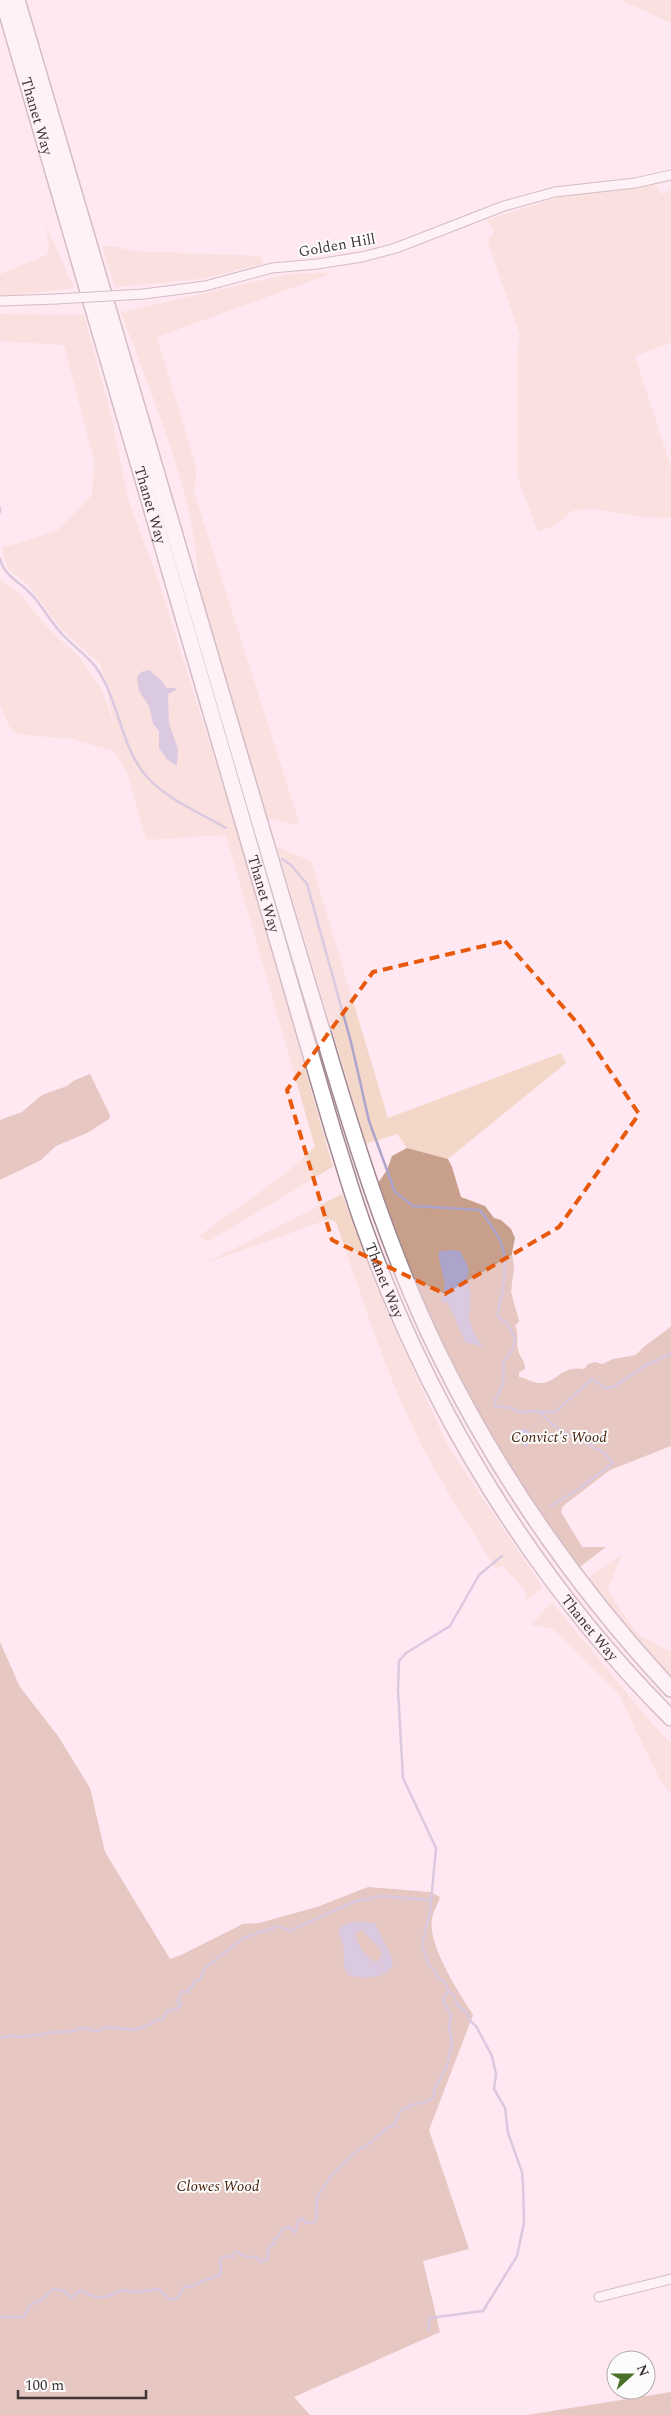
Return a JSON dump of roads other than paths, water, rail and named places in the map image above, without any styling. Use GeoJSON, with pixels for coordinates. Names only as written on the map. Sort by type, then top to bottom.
{"type":"FeatureCollection","features":[{"type":"Feature","properties":{"kind":"highway","name":"Thanet Way"},"geometry":{"type":"LineString","coordinates":[[3,0],[334,1134],[368,1236],[417,1353],[461,1437],[519,1533],[598,1638],[671,1718]]}},
{"type":"Feature","properties":{"kind":"highway","name":"Thanet Way"},"geometry":{"type":"LineString","coordinates":[[17,0],[340,1091],[375,1199],[436,1348],[476,1425],[543,1532],[613,1624],[671,1689]]}},
{"type":"Feature","properties":{"kind":"street","name":"Golden Hill"},"geometry":{"type":"LineString","coordinates":[[0,301],[144,294],[205,286],[272,268],[362,257],[396,248],[504,206],[555,192],[635,184],[671,175]]}},
{"type":"Feature","properties":{"kind":"street"},"geometry":{"type":"LineString","coordinates":[[599,2297],[671,2279]]}},
{"type":"Feature","properties":{"kind":"waterway"},"geometry":{"type":"LineString","coordinates":[[0,559],[8,574],[34,597],[58,629],[95,666],[110,694],[132,753],[139,767],[149,779],[175,800],[226,828]]}},
{"type":"Feature","properties":{"kind":"waterway"},"geometry":{"type":"LineString","coordinates":[[282,859],[291,865],[307,884],[351,1042],[369,1121],[395,1192],[413,1206],[480,1210],[499,1239],[505,1265],[498,1317],[507,1323],[515,1338],[513,1349],[504,1361],[503,1384],[495,1400],[495,1406],[510,1408],[520,1412],[538,1411],[554,1413],[592,1379],[605,1388],[613,1387],[646,1365],[671,1354]]}},
{"type":"Feature","properties":{"kind":"waterway"},"geometry":{"type":"LineString","coordinates":[[539,1412],[558,1429],[603,1452],[613,1463],[579,1489],[551,1506]]}},
{"type":"Feature","properties":{"kind":"waterway"},"geometry":{"type":"LineString","coordinates":[[0,2317],[24,2317],[30,2305],[43,2299],[53,2289],[64,2291],[71,2298],[81,2291],[91,2296],[100,2297],[109,2296],[120,2290],[137,2292],[158,2289],[172,2300],[179,2296],[185,2286],[192,2287],[219,2276],[221,2273],[220,2259],[225,2256],[233,2257],[235,2251],[246,2257],[257,2257],[260,2262],[267,2260],[269,2246],[275,2244],[274,2239],[278,2237],[282,2229],[289,2227],[295,2233],[298,2221],[303,2218],[305,2223],[316,2222],[317,2197],[332,2175],[360,2148],[365,2147],[387,2128],[394,2125],[401,2110],[429,2101],[434,2096],[434,2090],[447,2066],[452,2041],[449,2027],[451,2016],[443,2000],[449,1991],[444,1981],[438,1978],[435,1970],[429,1966],[422,1945],[430,1912],[436,1848],[403,1778],[398,1690],[399,1661],[406,1653],[450,1626],[479,1575],[502,1556]]}},
{"type":"Feature","properties":{"kind":"waterway"},"geometry":{"type":"LineString","coordinates":[[0,2038],[69,2032],[81,2028],[97,2031],[108,2027],[135,2030],[156,2020],[163,2019],[167,2011],[179,2007],[181,2003],[177,2002],[181,1992],[189,1992],[189,1987],[193,1987],[194,1982],[201,1979],[203,1970],[243,1938],[279,1926],[289,1931],[356,1901],[382,1896],[431,1900]]}},
{"type":"Feature","properties":{"kind":"waterway"},"geometry":{"type":"LineString","coordinates":[[429,2331],[429,2318],[483,2311],[517,2256],[524,2223],[522,2172],[508,2133],[505,2108],[494,2089],[496,2074],[492,2056],[476,2026],[470,2021],[467,2013],[458,2006],[453,1994],[449,1992]]}},
{"type":"Feature","properties":{"kind":"park label","name":"Convict's Wood"},"geometry":{"type":"Point","coordinates":[559,1437]}},
{"type":"Feature","properties":{"kind":"park label","name":"Clowes Wood"},"geometry":{"type":"Point","coordinates":[218,2186]}}]}
